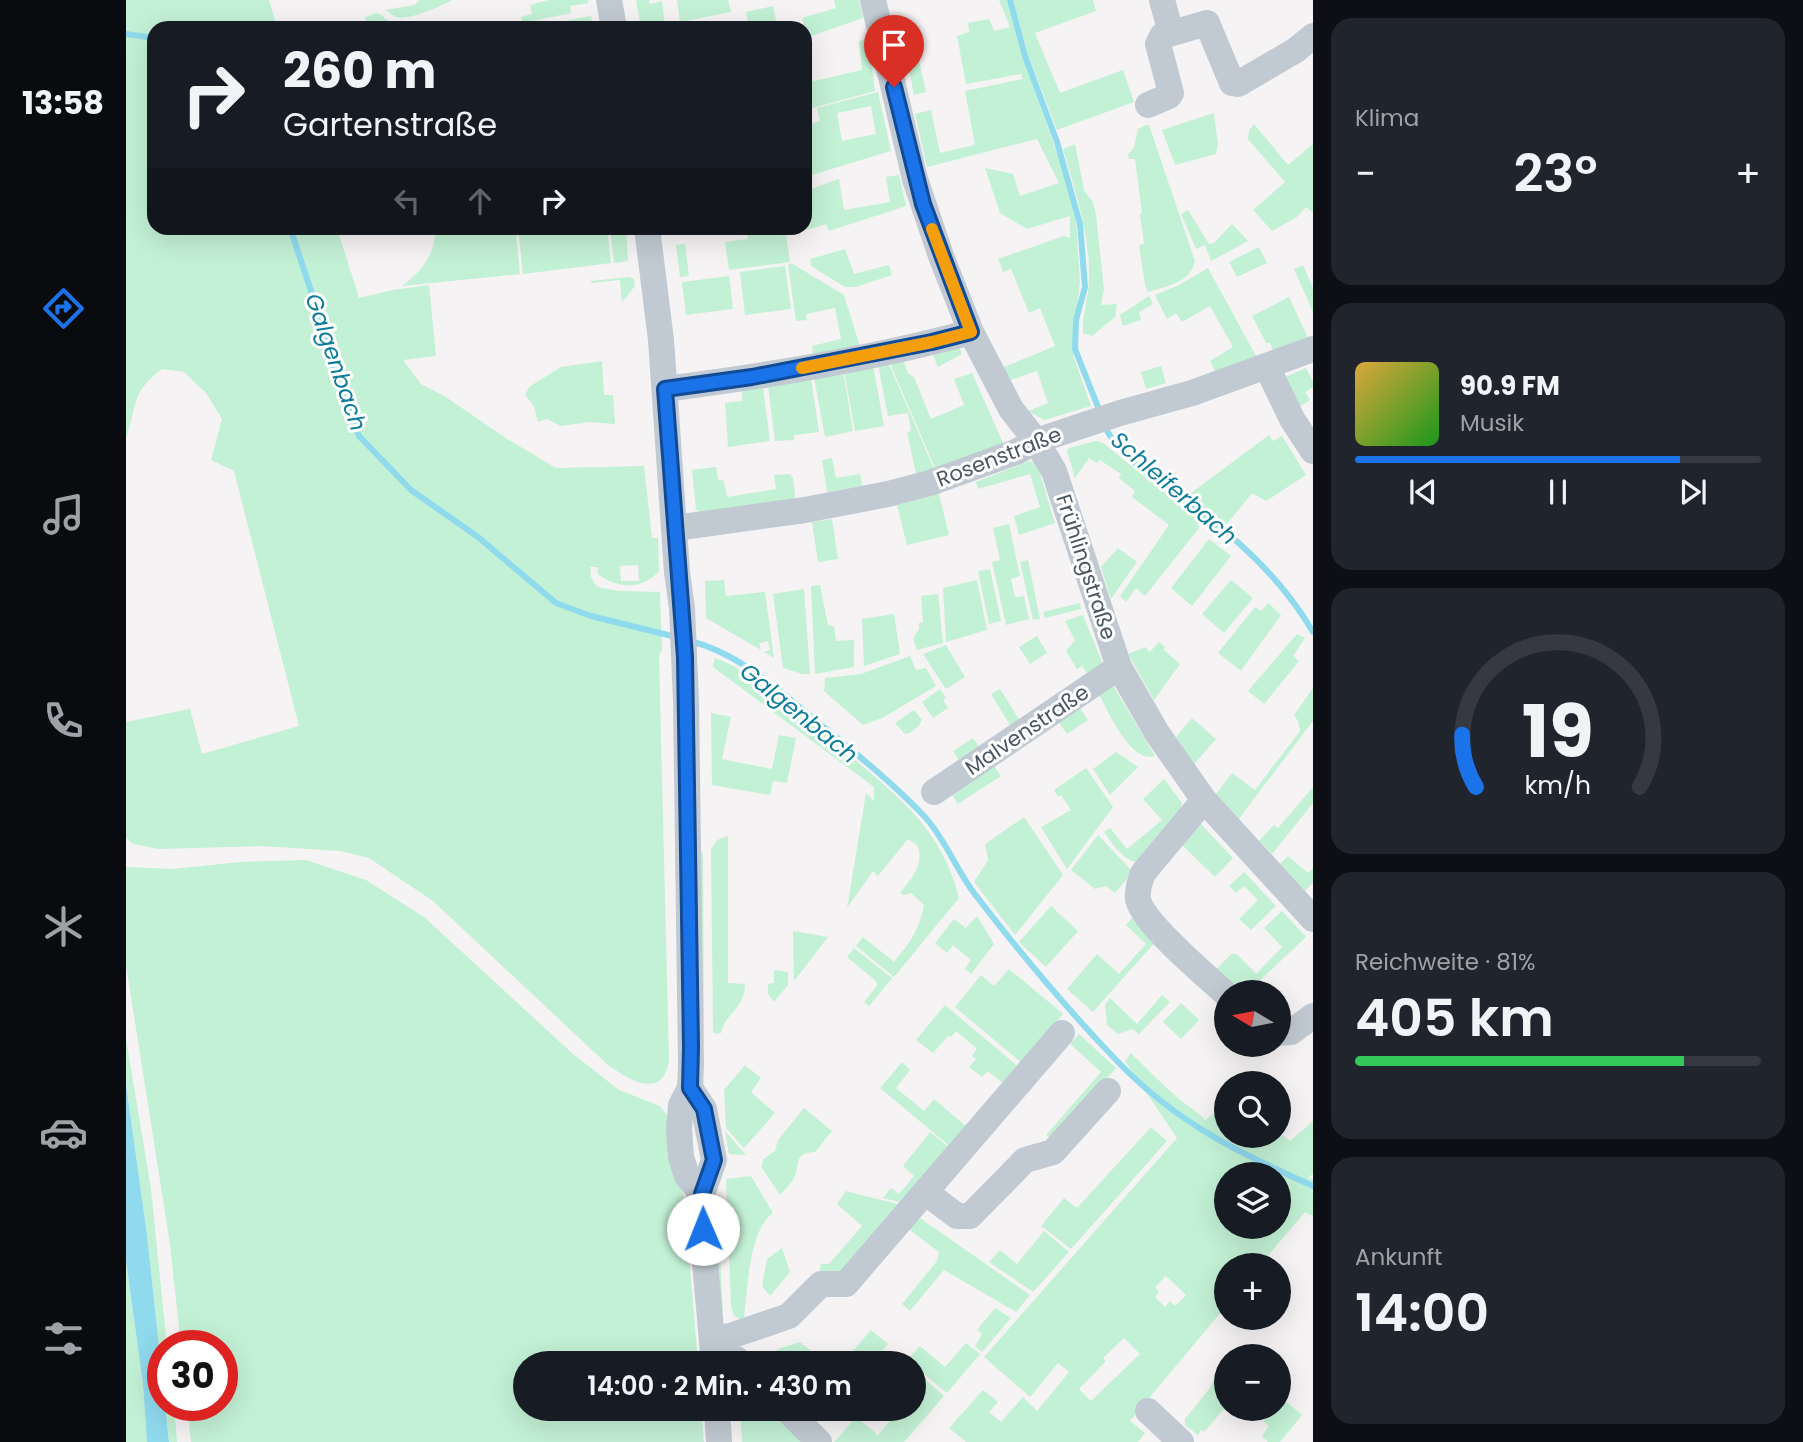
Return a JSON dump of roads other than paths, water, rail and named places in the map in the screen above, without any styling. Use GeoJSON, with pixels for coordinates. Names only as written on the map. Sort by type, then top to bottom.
{"type":"FeatureCollection","features":[{"type":"Feature","properties":{"kind":"street"},"geometry":{"type":"LineString","coordinates":[[609,0],[613,21]]}},
{"type":"Feature","properties":{"kind":"street","name":"Frühlingstraße"},"geometry":{"type":"LineString","coordinates":[[873,0],[915,179],[941,256],[971,332],[1011,410],[1036,441],[1054,471],[1119,667],[1157,733],[1204,800],[1313,919]]}},
{"type":"Feature","properties":{"kind":"street"},"geometry":{"type":"LineString","coordinates":[[1162,0],[1171,33]]}},
{"type":"Feature","properties":{"kind":"street"},"geometry":{"type":"LineString","coordinates":[[1148,105],[1171,93],[1158,44],[1162,36],[1207,23],[1235,84],[1243,82],[1313,36]]}},
{"type":"Feature","properties":{"kind":"street"},"geometry":{"type":"LineString","coordinates":[[648,235],[665,389],[685,657],[690,1088],[704,1109],[714,1160],[702,1194],[713,1351],[740,1333],[789,1316],[821,1284],[846,1284],[1062,1033]]}},
{"type":"Feature","properties":{"kind":"street"},"geometry":{"type":"LineString","coordinates":[[665,389],[803,368],[971,332]]}},
{"type":"Feature","properties":{"kind":"street","name":"Rosenstraße"},"geometry":{"type":"LineString","coordinates":[[676,528],[805,510],[930,483],[1016,452],[1036,441],[1192,393],[1313,349]]}},
{"type":"Feature","properties":{"kind":"street"},"geometry":{"type":"LineString","coordinates":[[1267,367],[1292,419],[1313,451]]}},
{"type":"Feature","properties":{"kind":"street","name":"Malvenstraße"},"geometry":{"type":"LineString","coordinates":[[934,792],[1119,667]]}},
{"type":"Feature","properties":{"kind":"street"},"geometry":{"type":"LineString","coordinates":[[1204,800],[1143,873],[1139,881],[1138,898],[1150,921],[1214,983]]}},
{"type":"Feature","properties":{"kind":"street"},"geometry":{"type":"LineString","coordinates":[[1292,1031],[1313,1016]]}},
{"type":"Feature","properties":{"kind":"street"},"geometry":{"type":"LineString","coordinates":[[925,1192],[957,1216],[970,1216],[1025,1160],[1053,1152],[1108,1091]]}},
{"type":"Feature","properties":{"kind":"street"},"geometry":{"type":"LineString","coordinates":[[1148,1411],[1181,1442]]}},
{"type":"Feature","properties":{"kind":"street"},"geometry":{"type":"LineString","coordinates":[[718,1421],[719,1442]]}},
{"type":"Feature","properties":{"kind":"street"},"geometry":{"type":"LineString","coordinates":[[798,1421],[819,1442]]}},
{"type":"Feature","properties":{"kind":"water"},"geometry":{"type":"Polygon","coordinates":[[[126,1084],[157,1330],[147,1330],[147,1421],[167,1421],[169,1442],[147,1442],[143,1384],[126,1261],[126,1084]]]}},
{"type":"Feature","properties":{"kind":"waterway","name":"Schleiferbach"},"geometry":{"type":"LineString","coordinates":[[1010,0],[1025,56],[1057,142],[1080,224],[1085,287],[1076,320],[1075,349],[1100,412]]}},
{"type":"Feature","properties":{"kind":"waterway","name":"Galgenbach"},"geometry":{"type":"LineString","coordinates":[[126,34],[147,37]]}},
{"type":"Feature","properties":{"kind":"waterway","name":"Galgenbach"},"geometry":{"type":"LineString","coordinates":[[292,235],[320,318],[337,381],[359,436],[411,490],[478,537],[556,603],[591,616],[676,637]]}},
{"type":"Feature","properties":{"kind":"waterway","name":"Schleiferbach"},"geometry":{"type":"LineString","coordinates":[[1105,426],[1113,440],[1143,470],[1233,538],[1256,559],[1287,594],[1313,632]]}},
{"type":"Feature","properties":{"kind":"waterway","name":"Galgenbach"},"geometry":{"type":"LineString","coordinates":[[690,641],[721,652],[763,678],[911,803],[932,826],[974,893],[1026,958],[1080,1022],[1140,1083],[1209,1134],[1313,1186]]}}]}
